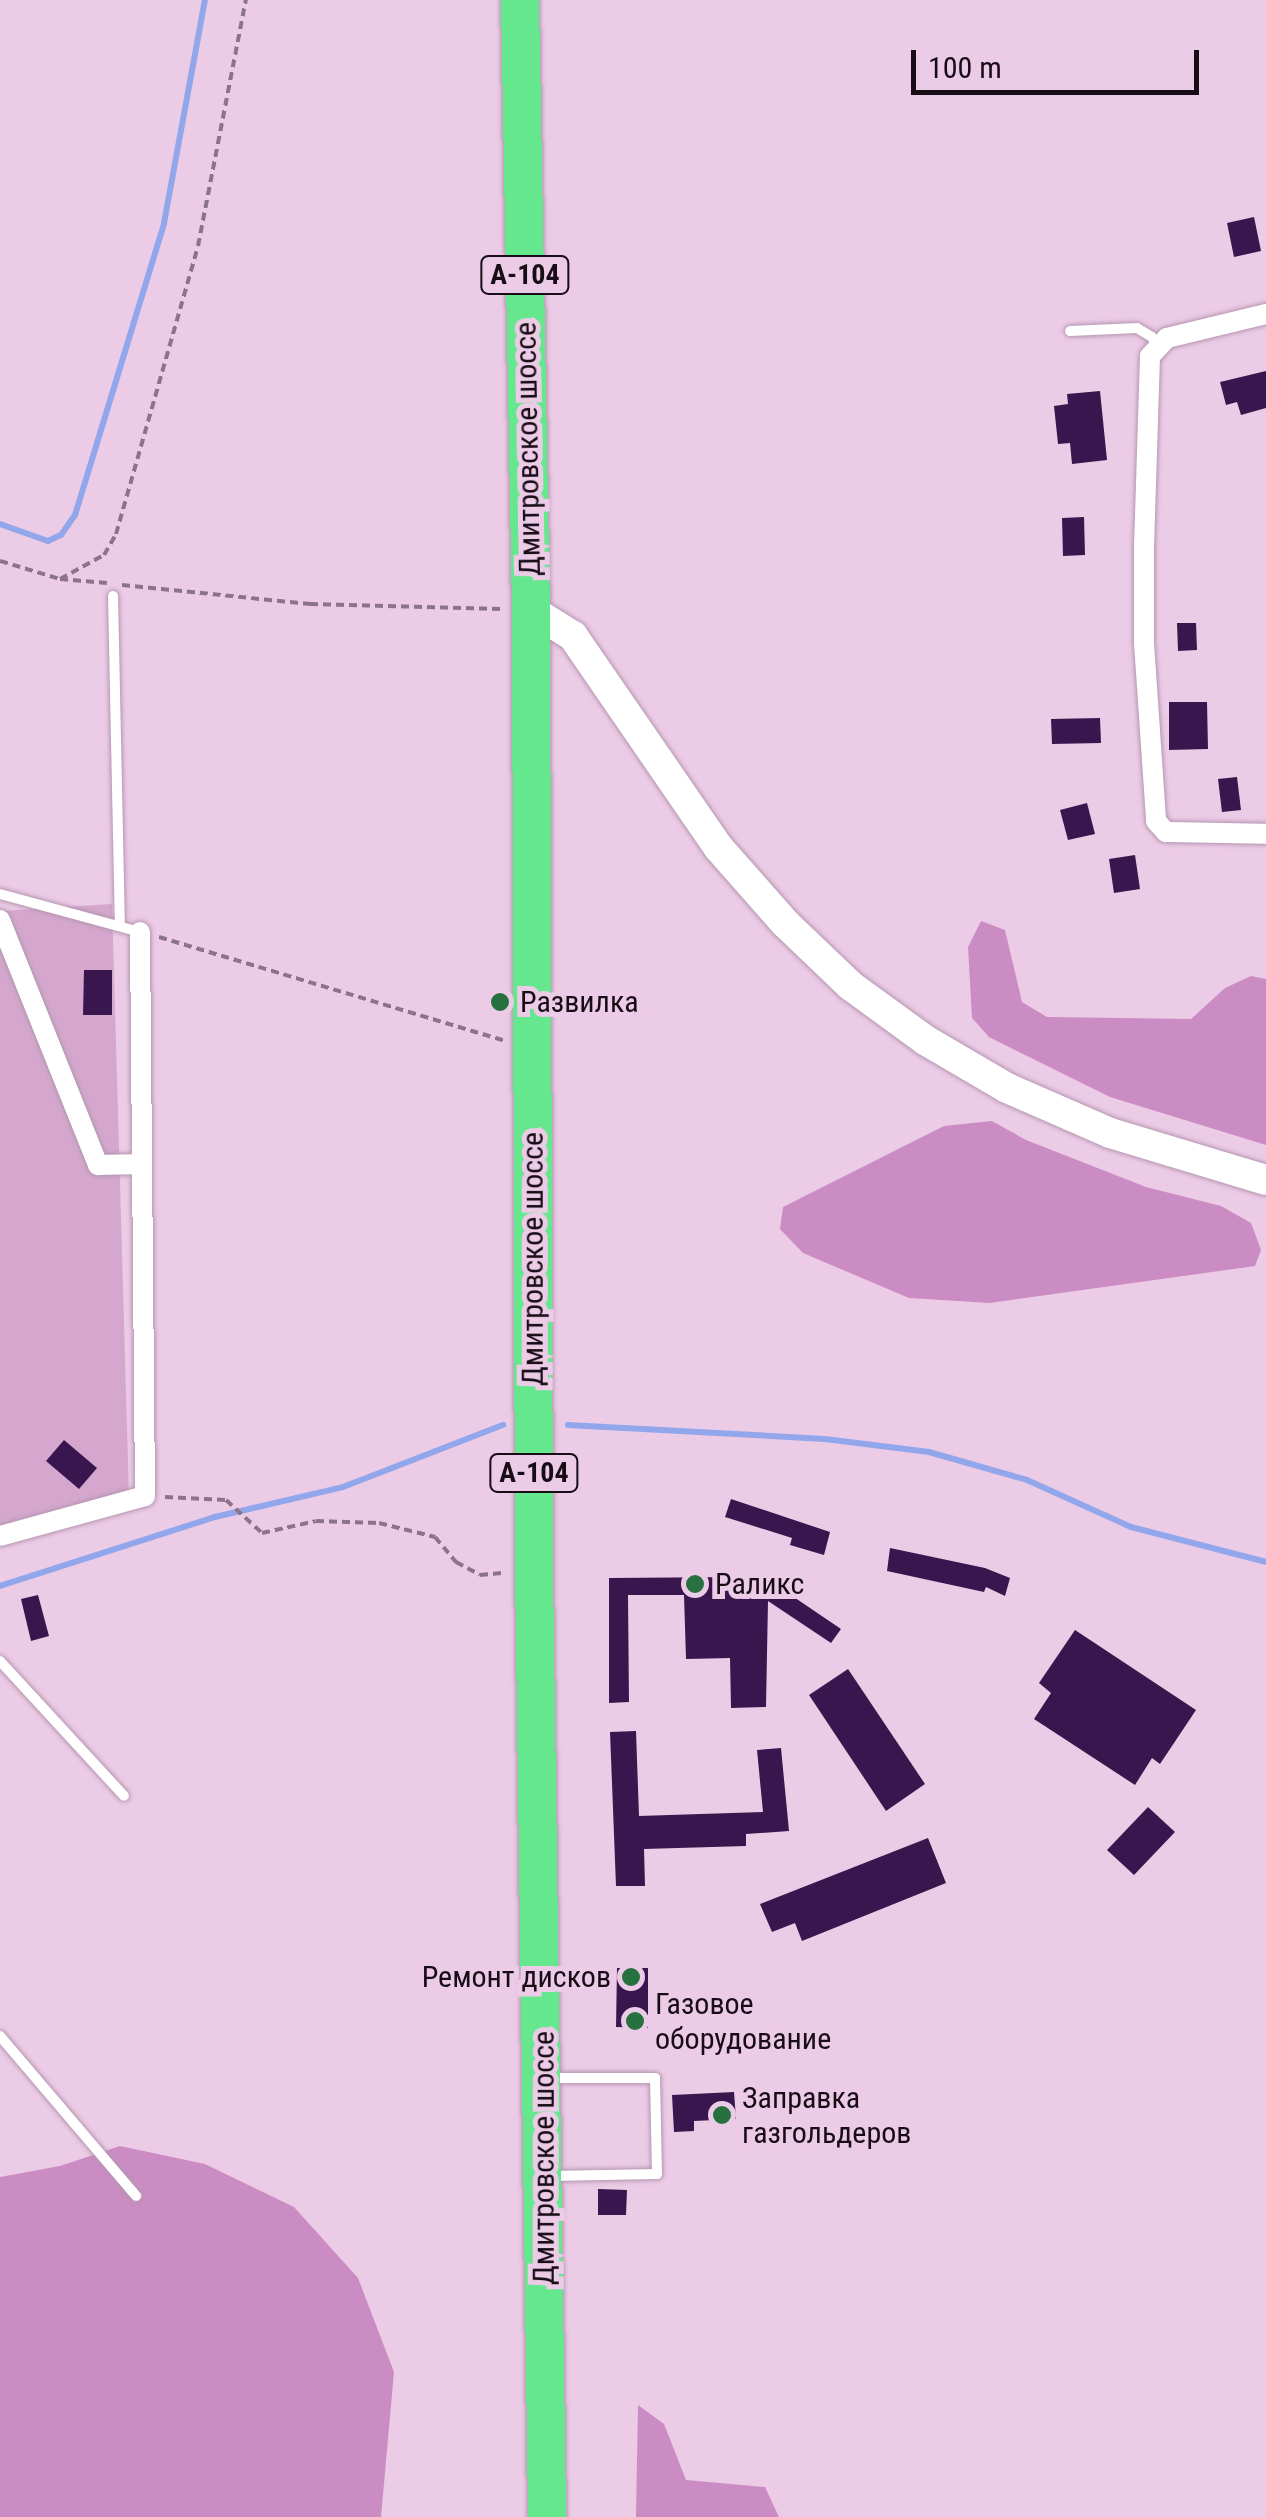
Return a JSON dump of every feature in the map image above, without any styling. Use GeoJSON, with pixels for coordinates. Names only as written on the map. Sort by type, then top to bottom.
{"type":"FeatureCollection","features":[{"type":"Feature","properties":{"kind":"highway","name":"Дмитровское шоссе"},"geometry":{"type":"LineString","coordinates":[[520,0],[531,610],[534,1570],[544,2078],[547,2517]]}},
{"type":"Feature","properties":{"kind":"street"},"geometry":{"type":"LineString","coordinates":[[1266,314],[1167,338],[1150,356],[1144,544],[1144,643],[1156,821],[1166,832],[1266,834]]}},
{"type":"Feature","properties":{"kind":"street"},"geometry":{"type":"LineString","coordinates":[[531,610],[573,636],[718,847],[785,923],[851,986],[925,1040],[1006,1088],[1110,1133],[1266,1180]]}},
{"type":"Feature","properties":{"kind":"street"},"geometry":{"type":"LineString","coordinates":[[0,920],[98,1165],[142,1164]]}},
{"type":"Feature","properties":{"kind":"street"},"geometry":{"type":"LineString","coordinates":[[0,1536],[145,1496],[142,1164],[130,929]]}},
{"type":"Feature","properties":{"kind":"lane"},"geometry":{"type":"LineString","coordinates":[[1070,331],[1138,328],[1152,337],[1158,348]]}},
{"type":"Feature","properties":{"kind":"lane"},"geometry":{"type":"LineString","coordinates":[[0,894],[130,929],[113,596]]}},
{"type":"Feature","properties":{"kind":"lane"},"geometry":{"type":"LineString","coordinates":[[0,1661],[124,1796]]}},
{"type":"Feature","properties":{"kind":"lane"},"geometry":{"type":"LineString","coordinates":[[0,2036],[136,2196]]}},
{"type":"Feature","properties":{"kind":"lane"},"geometry":{"type":"LineString","coordinates":[[544,2078],[654,2078],[657,2174],[544,2176]]}},
{"type":"Feature","properties":{"kind":"path"},"geometry":{"type":"LineString","coordinates":[[60,578],[104,555],[116,534],[198,246],[246,0]]}},
{"type":"Feature","properties":{"kind":"path"},"geometry":{"type":"LineString","coordinates":[[0,560],[60,578],[310,604],[531,610]]}},
{"type":"Feature","properties":{"kind":"path"},"geometry":{"type":"LineString","coordinates":[[130,929],[532,1049]]}},
{"type":"Feature","properties":{"kind":"path"},"geometry":{"type":"LineString","coordinates":[[145,1496],[226,1500],[262,1533],[316,1521],[379,1523],[435,1537],[456,1562],[480,1575],[534,1570]]}},
{"type":"Feature","properties":{"kind":"shaded area"},"geometry":{"type":"Polygon","coordinates":[[[112,904],[129,1498],[0,1541],[0,911],[112,904]]]}},
{"type":"Feature","properties":{"kind":"shaded area"},"geometry":{"type":"Polygon","coordinates":[[[981,921],[1005,930],[1022,1002],[1047,1017],[1191,1019],[1225,988],[1251,976],[1266,979],[1266,1145],[1110,1097],[989,1037],[972,1018],[968,947],[981,921]]]}},
{"type":"Feature","properties":{"kind":"shaded area"},"geometry":{"type":"Polygon","coordinates":[[[992,1121],[1026,1140],[1146,1187],[1221,1206],[1251,1223],[1261,1250],[1255,1266],[990,1303],[909,1298],[803,1253],[780,1229],[783,1207],[944,1126],[992,1121]]]}},
{"type":"Feature","properties":{"kind":"shaded area"},"geometry":{"type":"Polygon","coordinates":[[[120,2146],[205,2164],[294,2207],[358,2278],[394,2372],[381,2517],[0,2517],[0,2177],[60,2166],[120,2146]]]}},
{"type":"Feature","properties":{"kind":"shaded area"},"geometry":{"type":"Polygon","coordinates":[[[638,2405],[664,2424],[686,2480],[765,2487],[779,2517],[636,2517],[638,2405]]]}},
{"type":"Feature","properties":{"kind":"building"},"geometry":{"type":"Polygon","coordinates":[[[1254,217],[1261,251],[1234,257],[1227,223],[1254,217]]]}},
{"type":"Feature","properties":{"kind":"building"},"geometry":{"type":"Polygon","coordinates":[[[1266,371],[1266,408],[1241,415],[1237,402],[1226,405],[1220,382],[1266,371]]]}},
{"type":"Feature","properties":{"kind":"building"},"geometry":{"type":"Polygon","coordinates":[[[1100,391],[1107,460],[1072,464],[1070,443],[1058,444],[1054,406],[1068,404],[1067,394],[1100,391]]]}},
{"type":"Feature","properties":{"kind":"building"},"geometry":{"type":"Polygon","coordinates":[[[1084,517],[1085,555],[1063,556],[1062,518],[1084,517]]]}},
{"type":"Feature","properties":{"kind":"building"},"geometry":{"type":"Polygon","coordinates":[[[1177,623],[1196,623],[1197,650],[1178,651],[1177,623]]]}},
{"type":"Feature","properties":{"kind":"building"},"geometry":{"type":"Polygon","coordinates":[[[1169,702],[1207,702],[1208,749],[1169,750],[1169,702]]]}},
{"type":"Feature","properties":{"kind":"building"},"geometry":{"type":"Polygon","coordinates":[[[1100,718],[1101,743],[1052,744],[1051,719],[1100,718]]]}},
{"type":"Feature","properties":{"kind":"building"},"geometry":{"type":"Polygon","coordinates":[[[1237,777],[1241,810],[1222,812],[1218,779],[1237,777]]]}},
{"type":"Feature","properties":{"kind":"building"},"geometry":{"type":"Polygon","coordinates":[[[1087,803],[1095,834],[1068,840],[1060,810],[1087,803]]]}},
{"type":"Feature","properties":{"kind":"building"},"geometry":{"type":"Polygon","coordinates":[[[1135,855],[1140,889],[1114,893],[1109,859],[1135,855]]]}},
{"type":"Feature","properties":{"kind":"building"},"geometry":{"type":"Polygon","coordinates":[[[84,970],[112,970],[112,1015],[83,1015],[84,970]]]}},
{"type":"Feature","properties":{"kind":"building"},"geometry":{"type":"Polygon","coordinates":[[[64,1440],[97,1468],[79,1489],[46,1461],[64,1440]]]}},
{"type":"Feature","properties":{"kind":"building"},"geometry":{"type":"Polygon","coordinates":[[[731,1499],[830,1532],[824,1555],[790,1545],[792,1538],[725,1517],[731,1499]]]}},
{"type":"Feature","properties":{"kind":"building"},"geometry":{"type":"Polygon","coordinates":[[[890,1548],[985,1568],[1010,1578],[1005,1596],[986,1587],[984,1592],[887,1571],[890,1548]]]}},
{"type":"Feature","properties":{"kind":"building"},"geometry":{"type":"Polygon","coordinates":[[[609,1578],[783,1579],[782,1589],[841,1629],[831,1643],[768,1601],[766,1707],[731,1708],[730,1658],[686,1659],[684,1595],[628,1595],[629,1702],[609,1703],[609,1578]]]}},
{"type":"Feature","properties":{"kind":"building"},"geometry":{"type":"Polygon","coordinates":[[[38,1595],[49,1636],[31,1641],[21,1599],[38,1595]]]}},
{"type":"Feature","properties":{"kind":"building"},"geometry":{"type":"Polygon","coordinates":[[[1075,1630],[1196,1710],[1160,1764],[1152,1758],[1135,1785],[1034,1719],[1051,1693],[1039,1683],[1075,1630]]]}},
{"type":"Feature","properties":{"kind":"building"},"geometry":{"type":"Polygon","coordinates":[[[848,1669],[925,1784],[886,1811],[809,1695],[848,1669]]]}},
{"type":"Feature","properties":{"kind":"building"},"geometry":{"type":"Polygon","coordinates":[[[636,1731],[639,1816],[763,1812],[757,1750],[781,1748],[789,1831],[746,1834],[746,1846],[644,1849],[645,1886],[616,1886],[610,1732],[636,1731]]]}},
{"type":"Feature","properties":{"kind":"building"},"geometry":{"type":"Polygon","coordinates":[[[1148,1807],[1175,1832],[1134,1875],[1107,1850],[1148,1807]]]}},
{"type":"Feature","properties":{"kind":"building"},"geometry":{"type":"Polygon","coordinates":[[[928,1838],[946,1883],[802,1941],[795,1923],[772,1932],[760,1904],[928,1838]]]}},
{"type":"Feature","properties":{"kind":"building"},"geometry":{"type":"Polygon","coordinates":[[[617,1968],[648,1968],[648,2028],[616,2027],[617,1968]]]}},
{"type":"Feature","properties":{"kind":"building","name":"Заправка газгольдеров"},"geometry":{"type":"Polygon","coordinates":[[[734,2092],[736,2119],[694,2121],[694,2131],[674,2132],[672,2095],[734,2092]]]}},
{"type":"Feature","properties":{"kind":"building"},"geometry":{"type":"Polygon","coordinates":[[[598,2189],[627,2190],[626,2215],[598,2215],[598,2189]]]}},
{"type":"Feature","properties":{"kind":"waterway"},"geometry":{"type":"LineString","coordinates":[[0,524],[48,541],[61,535],[75,515],[164,223],[205,0]]}},
{"type":"Feature","properties":{"kind":"waterway"},"geometry":{"type":"LineString","coordinates":[[0,1586],[215,1517],[343,1487],[503,1425]]}},
{"type":"Feature","properties":{"kind":"waterway"},"geometry":{"type":"LineString","coordinates":[[568,1425],[825,1439],[929,1452],[1027,1480],[1131,1527],[1266,1562]]}},
{"type":"Feature","properties":{"kind":"place","name":"Развилка"},"geometry":{"type":"Point","coordinates":[500,1002]}},
{"type":"Feature","properties":{"kind":"place","name":"Раликс"},"geometry":{"type":"Point","coordinates":[695,1584]}},
{"type":"Feature","properties":{"kind":"place","name":"Ремонт дисков"},"geometry":{"type":"Point","coordinates":[631,1977]}},
{"type":"Feature","properties":{"kind":"place","name":"Газовое оборудование"},"geometry":{"type":"Point","coordinates":[635,2021]}},
{"type":"Feature","properties":{"kind":"place","name":"Заправка газгольдеров"},"geometry":{"type":"Point","coordinates":[722,2115]}}]}
